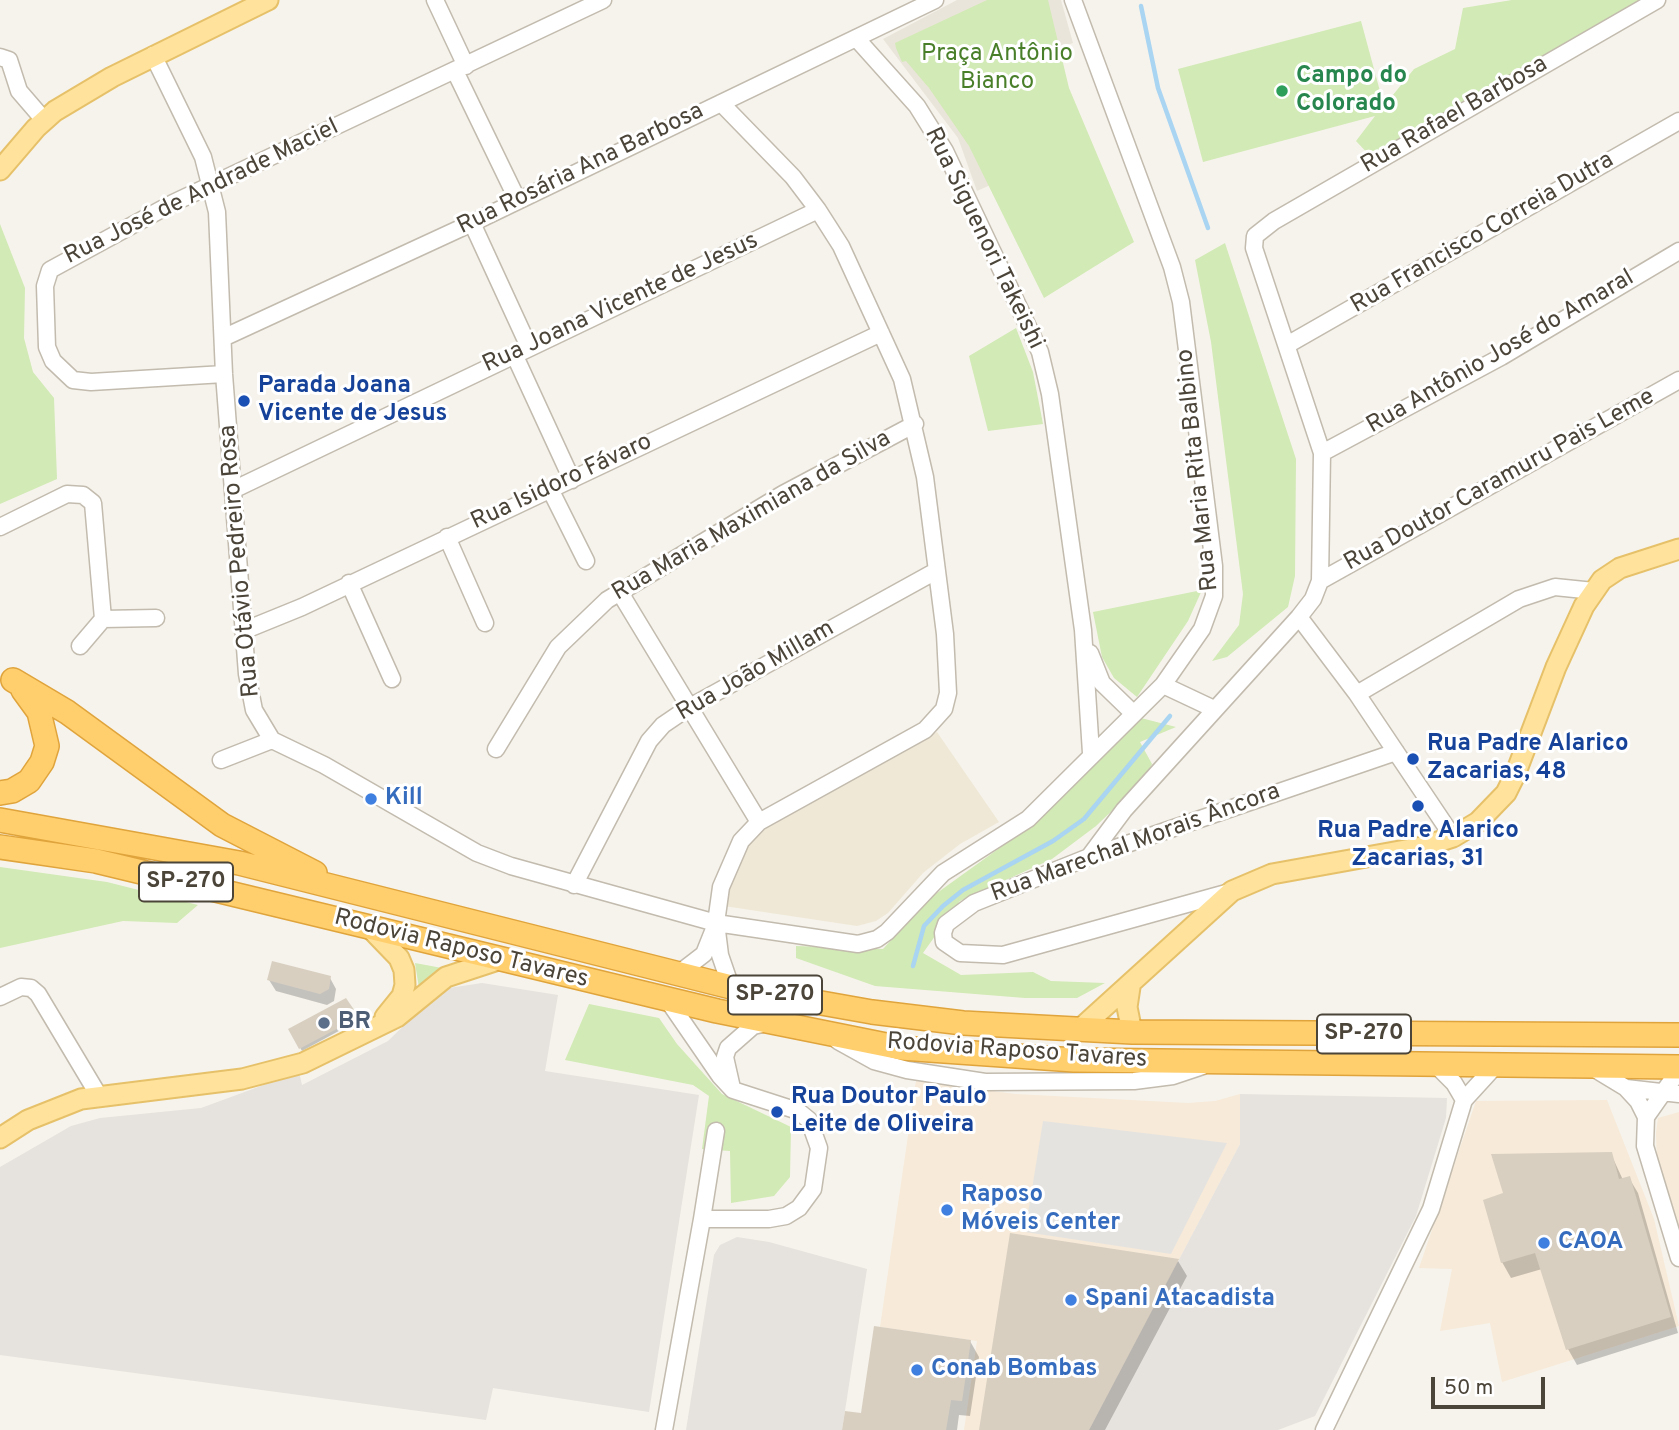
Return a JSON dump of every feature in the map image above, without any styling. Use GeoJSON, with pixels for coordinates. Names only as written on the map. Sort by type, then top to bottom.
{"type":"FeatureCollection","features":[{"type":"Feature","properties":{"kind":"highway"},"geometry":{"type":"LineString","coordinates":[[0,793],[12,792],[29,781],[42,762],[47,746],[39,712],[6,677]]}},
{"type":"Feature","properties":{"kind":"highway"},"geometry":{"type":"LineString","coordinates":[[6,677],[67,712],[222,825],[342,888]]}},
{"type":"Feature","properties":{"kind":"highway","name":"Rodovia Raposo Tavares"},"geometry":{"type":"LineString","coordinates":[[0,820],[239,863],[732,987],[872,1012],[962,1023],[1132,1032],[1679,1035]]}},
{"type":"Feature","properties":{"kind":"highway","name":"Rodovia Raposo Tavares"},"geometry":{"type":"LineString","coordinates":[[0,847],[96,861],[768,1023],[901,1048],[966,1054],[1217,1062],[1679,1068]]}},
{"type":"Feature","properties":{"kind":"main road"},"geometry":{"type":"LineString","coordinates":[[0,170],[44,120],[112,77],[153,55],[268,0]]}},
{"type":"Feature","properties":{"kind":"main road"},"geometry":{"type":"LineString","coordinates":[[1080,1029],[1130,987],[1233,891],[1272,874],[1422,847],[1453,837],[1478,822],[1506,793],[1556,667],[1602,580],[1620,568],[1679,549]]}},
{"type":"Feature","properties":{"kind":"main road"},"geometry":{"type":"LineString","coordinates":[[370,928],[399,958],[404,970],[402,996],[383,1021]]}},
{"type":"Feature","properties":{"kind":"main road"},"geometry":{"type":"LineString","coordinates":[[0,1138],[48,1112],[99,1096],[203,1085],[275,1073],[314,1057],[406,1011],[446,977],[501,959]]}},
{"type":"Feature","properties":{"kind":"main road"},"geometry":{"type":"LineString","coordinates":[[1130,987],[1127,1007],[1132,1032]]}},
{"type":"Feature","properties":{"kind":"street"},"geometry":{"type":"LineString","coordinates":[[435,0],[461,69],[518,201]]}},
{"type":"Feature","properties":{"kind":"street","name":"Rua José de Andrade Maciel"},"geometry":{"type":"LineString","coordinates":[[224,374],[92,382],[73,380],[52,361],[45,334],[45,286],[50,270],[173,203],[213,187],[603,0]]}},
{"type":"Feature","properties":{"kind":"street","name":"Rua Rosária Ana Barbosa"},"geometry":{"type":"LineString","coordinates":[[225,337],[472,223],[935,0]]}},
{"type":"Feature","properties":{"kind":"street","name":"Rua Maria Rita Balbino"},"geometry":{"type":"LineString","coordinates":[[716,923],[858,944],[877,939],[943,873],[1028,819],[1091,753],[1163,685],[1202,629],[1214,596],[1214,566],[1186,344],[1172,267],[1073,0]]}},
{"type":"Feature","properties":{"kind":"street","name":"Rua Rafael Barbosa"},"geometry":{"type":"LineString","coordinates":[[1287,345],[1254,248],[1255,236],[1309,201],[1657,0]]}},
{"type":"Feature","properties":{"kind":"street","name":"Rua Siguenori Takeishi"},"geometry":{"type":"LineString","coordinates":[[856,38],[917,106],[945,151],[1040,352],[1050,394],[1083,631],[1091,753]]}},
{"type":"Feature","properties":{"kind":"street","name":"Rua Otávio Pedreiro Rosa"},"geometry":{"type":"LineString","coordinates":[[153,55],[203,157],[213,187],[220,243],[225,337],[224,374],[235,489],[243,631],[252,703],[272,740]]}},
{"type":"Feature","properties":{"kind":"street"},"geometry":{"type":"LineString","coordinates":[[0,57],[9,60],[19,91],[44,120]]}},
{"type":"Feature","properties":{"kind":"street"},"geometry":{"type":"LineString","coordinates":[[721,103],[793,177],[818,210],[841,246],[902,379],[915,424],[925,477],[945,634],[948,693],[937,719],[904,743],[759,822],[741,841],[730,860],[720,887],[716,923],[720,955],[732,987]]}},
{"type":"Feature","properties":{"kind":"street","name":"Rua Francisco Correia Dutra"},"geometry":{"type":"LineString","coordinates":[[1287,345],[1679,121]]}},
{"type":"Feature","properties":{"kind":"street","name":"Rua Joana Vicente de Jesus"},"geometry":{"type":"LineString","coordinates":[[235,489],[818,210]]}},
{"type":"Feature","properties":{"kind":"street"},"geometry":{"type":"LineString","coordinates":[[472,223],[572,480]]}},
{"type":"Feature","properties":{"kind":"street","name":"Rua Antônio José do Amaral"},"geometry":{"type":"LineString","coordinates":[[1322,453],[1501,357],[1679,251]]}},
{"type":"Feature","properties":{"kind":"street","name":"Rua Isidoro Fávaro"},"geometry":{"type":"LineString","coordinates":[[243,631],[572,480],[881,333]]}},
{"type":"Feature","properties":{"kind":"street"},"geometry":{"type":"LineString","coordinates":[[1089,857],[1124,810],[1299,617],[1313,599],[1320,582],[1322,453],[1287,345]]}},
{"type":"Feature","properties":{"kind":"street","name":"Rua Doutor Caramuru Pais Leme"},"geometry":{"type":"LineString","coordinates":[[1320,582],[1679,380]]}},
{"type":"Feature","properties":{"kind":"street","name":"Rua Maria Maximiana da Silva"},"geometry":{"type":"LineString","coordinates":[[495,749],[558,647],[590,613],[619,591],[783,494],[915,424]]}},
{"type":"Feature","properties":{"kind":"street"},"geometry":{"type":"LineString","coordinates":[[550,489],[586,561]]}},
{"type":"Feature","properties":{"kind":"street"},"geometry":{"type":"LineString","coordinates":[[1,525],[67,494],[88,497],[96,512],[103,619],[80,646]]}},
{"type":"Feature","properties":{"kind":"street"},"geometry":{"type":"LineString","coordinates":[[447,537],[485,623]]}},
{"type":"Feature","properties":{"kind":"street","name":"Rua João Millam"},"geometry":{"type":"LineString","coordinates":[[575,885],[649,741],[663,725],[688,708],[936,571]]}},
{"type":"Feature","properties":{"kind":"street"},"geometry":{"type":"LineString","coordinates":[[349,583],[392,679]]}},
{"type":"Feature","properties":{"kind":"street"},"geometry":{"type":"LineString","coordinates":[[1357,694],[1519,598],[1555,587],[1594,591]]}},
{"type":"Feature","properties":{"kind":"street"},"geometry":{"type":"LineString","coordinates":[[619,591],[759,822]]}},
{"type":"Feature","properties":{"kind":"street"},"geometry":{"type":"LineString","coordinates":[[1299,617],[1357,694],[1453,837]]}},
{"type":"Feature","properties":{"kind":"street"},"geometry":{"type":"LineString","coordinates":[[103,619],[156,618]]}},
{"type":"Feature","properties":{"kind":"street","name":"Rua Siguenori Takeishi"},"geometry":{"type":"LineString","coordinates":[[1083,631],[1102,683],[1134,714]]}},
{"type":"Feature","properties":{"kind":"street"},"geometry":{"type":"LineString","coordinates":[[1163,685],[1213,709]]}},
{"type":"Feature","properties":{"kind":"street"},"geometry":{"type":"LineString","coordinates":[[221,760],[272,740],[324,765],[477,853],[575,885],[716,923]]}},
{"type":"Feature","properties":{"kind":"street","name":"Rua Marechal Morais Âncora"},"geometry":{"type":"LineString","coordinates":[[1233,891],[1003,955],[960,953],[944,942],[946,924],[974,902],[1089,857],[1396,752]]}},
{"type":"Feature","properties":{"kind":"street"},"geometry":{"type":"LineString","coordinates":[[678,974],[704,954],[716,923]]}},
{"type":"Feature","properties":{"kind":"street"},"geometry":{"type":"LineString","coordinates":[[0,997],[21,987],[38,994],[99,1096]]}},
{"type":"Feature","properties":{"kind":"street"},"geometry":{"type":"LineString","coordinates":[[667,999],[720,1076],[733,1090],[779,1103],[809,1120],[819,1149],[813,1189],[799,1208],[786,1216],[702,1219]]}},
{"type":"Feature","properties":{"kind":"street"},"geometry":{"type":"LineString","coordinates":[[733,1090],[725,1057],[728,1048],[752,1026],[768,1023]]}},
{"type":"Feature","properties":{"kind":"street"},"geometry":{"type":"LineString","coordinates":[[1324,1430],[1431,1209],[1465,1100],[1496,1065]]}},
{"type":"Feature","properties":{"kind":"street"},"geometry":{"type":"LineString","coordinates":[[1437,1066],[1454,1083],[1465,1100]]}},
{"type":"Feature","properties":{"kind":"street"},"geometry":{"type":"LineString","coordinates":[[1593,1068],[1626,1088],[1638,1101],[1646,1116]]}},
{"type":"Feature","properties":{"kind":"street"},"geometry":{"type":"LineString","coordinates":[[1679,1068],[1646,1116],[1645,1146],[1679,1258]]}},
{"type":"Feature","properties":{"kind":"street"},"geometry":{"type":"LineString","coordinates":[[1626,1088],[1679,1094]]}},
{"type":"Feature","properties":{"kind":"street"},"geometry":{"type":"LineString","coordinates":[[664,1430],[716,1131]]}},
{"type":"Feature","properties":{"kind":"shaded area"},"geometry":{"type":"Polygon","coordinates":[[[957,0],[1061,0],[1073,43],[1054,50],[1053,157],[977,191],[958,138],[883,39],[957,0]]]}},
{"type":"Feature","properties":{"kind":"shaded area"},"geometry":{"type":"Polygon","coordinates":[[[937,732],[999,822],[960,844],[923,873],[888,913],[876,921],[857,926],[724,906],[733,873],[758,830],[937,732]]]}},
{"type":"Feature","properties":{"kind":"shaded area"},"geometry":{"type":"Polygon","coordinates":[[[482,983],[558,995],[545,1071],[699,1095],[649,1412],[493,1388],[486,1420],[0,1355],[0,1167],[71,1126],[100,1118],[201,1108],[299,1072],[302,1085],[388,1041],[422,1008],[449,988],[482,983]]]}},
{"type":"Feature","properties":{"kind":"shaded area","name":"Spani Atacadista"},"geometry":{"type":"Polygon","coordinates":[[[916,1081],[1015,1094],[1188,1103],[1215,1101],[1240,1094],[1240,1144],[1089,1430],[964,1430],[977,1341],[880,1327],[916,1081]]]}},
{"type":"Feature","properties":{"kind":"shaded area"},"geometry":{"type":"Polygon","coordinates":[[[1240,1094],[1447,1098],[1446,1118],[1416,1216],[1315,1416],[1278,1430],[1089,1430],[1240,1144],[1240,1094]]]}},
{"type":"Feature","properties":{"kind":"shaded area","name":"CAOA"},"geometry":{"type":"Polygon","coordinates":[[[1607,1100],[1654,1219],[1679,1326],[1502,1382],[1490,1323],[1440,1331],[1452,1269],[1419,1268],[1476,1101],[1607,1100]]]}},
{"type":"Feature","properties":{"kind":"shaded area"},"geometry":{"type":"Polygon","coordinates":[[[1679,1112],[1679,1232],[1657,1164],[1656,1133],[1658,1118],[1679,1112]]]}},
{"type":"Feature","properties":{"kind":"shaded area"},"geometry":{"type":"Polygon","coordinates":[[[1043,1121],[1227,1143],[1171,1254],[1025,1232],[1043,1121]]]}},
{"type":"Feature","properties":{"kind":"shaded area"},"geometry":{"type":"Polygon","coordinates":[[[737,1237],[769,1242],[867,1269],[842,1430],[686,1430],[714,1255],[720,1245],[737,1237]]]}},
{"type":"Feature","properties":{"kind":"green space","name":"Praça Antônio Bianco"},"geometry":{"type":"Polygon","coordinates":[[[987,0],[1048,0],[1069,88],[1134,242],[1044,298],[969,146],[929,88],[906,61],[902,62],[895,43],[987,0]]]}},
{"type":"Feature","properties":{"kind":"green space"},"geometry":{"type":"Polygon","coordinates":[[[1512,0],[1643,0],[1372,158],[1356,141],[1375,116],[1203,162],[1178,69],[1361,21],[1384,106],[1414,69],[1455,49],[1463,8],[1512,0]]]}},
{"type":"Feature","properties":{"kind":"green space"},"geometry":{"type":"Polygon","coordinates":[[[0,224],[25,288],[24,338],[33,372],[54,398],[57,479],[0,504],[0,224]]]}},
{"type":"Feature","properties":{"kind":"green space"},"geometry":{"type":"Polygon","coordinates":[[[1225,243],[1296,459],[1295,576],[1288,607],[1227,657],[1212,661],[1239,625],[1243,594],[1211,342],[1195,260],[1225,243]]]}},
{"type":"Feature","properties":{"kind":"green space"},"geometry":{"type":"Polygon","coordinates":[[[1016,328],[1033,372],[1043,424],[988,431],[969,356],[1016,328]]]}},
{"type":"Feature","properties":{"kind":"green space"},"geometry":{"type":"Polygon","coordinates":[[[1202,590],[1188,621],[1137,697],[1114,678],[1102,657],[1093,612],[1202,590]]]}},
{"type":"Feature","properties":{"kind":"green space"},"geometry":{"type":"Polygon","coordinates":[[[1141,718],[1176,727],[1140,742],[1152,764],[1144,780],[1096,826],[1052,859],[960,901],[923,953],[961,975],[1033,972],[1051,981],[1105,983],[1077,998],[1025,998],[875,986],[796,958],[796,946],[883,949],[930,898],[1012,839],[1141,718]]]}},
{"type":"Feature","properties":{"kind":"green space"},"geometry":{"type":"Polygon","coordinates":[[[0,867],[107,882],[198,905],[177,923],[123,921],[0,948],[0,867]]]}},
{"type":"Feature","properties":{"kind":"green space"},"geometry":{"type":"Polygon","coordinates":[[[415,963],[442,968],[445,971],[419,988],[415,963]]]}},
{"type":"Feature","properties":{"kind":"green space"},"geometry":{"type":"Polygon","coordinates":[[[589,1004],[659,1018],[677,1044],[722,1094],[791,1127],[790,1177],[774,1196],[731,1203],[730,1151],[702,1149],[709,1096],[693,1085],[565,1060],[589,1004]]]}},
{"type":"Feature","properties":{"kind":"building"},"geometry":{"type":"Polygon","coordinates":[[[272,961],[331,976],[329,989],[320,994],[267,980],[272,961]]]}},
{"type":"Feature","properties":{"kind":"building","name":"BR"},"geometry":{"type":"Polygon","coordinates":[[[346,998],[359,1017],[299,1049],[288,1029],[346,998]]]}},
{"type":"Feature","properties":{"kind":"building"},"geometry":{"type":"Polygon","coordinates":[[[1612,1152],[1619,1179],[1630,1176],[1671,1317],[1566,1350],[1535,1253],[1501,1263],[1483,1200],[1503,1193],[1491,1154],[1612,1152]]]}},
{"type":"Feature","properties":{"kind":"building"},"geometry":{"type":"Polygon","coordinates":[[[1010,1233],[1179,1259],[1089,1430],[979,1430],[1010,1233]]]}},
{"type":"Feature","properties":{"kind":"building","name":"Conab Bombas"},"geometry":{"type":"Polygon","coordinates":[[[874,1326],[971,1340],[962,1401],[951,1400],[946,1430],[842,1430],[845,1411],[861,1413],[874,1326]]]}},
{"type":"Feature","properties":{"kind":"waterway"},"geometry":{"type":"LineString","coordinates":[[1141,6],[1158,88],[1208,228]]}},
{"type":"Feature","properties":{"kind":"waterway"},"geometry":{"type":"LineString","coordinates":[[913,966],[924,926],[943,906],[963,890],[1053,841],[1084,819],[1170,716]]}},
{"type":"Feature","properties":{"kind":"place","name":"Campo do Colorado"},"geometry":{"type":"Point","coordinates":[1282,91]}},
{"type":"Feature","properties":{"kind":"place","name":"Parada Joana Vicente de Jesus"},"geometry":{"type":"Point","coordinates":[244,401]}},
{"type":"Feature","properties":{"kind":"place","name":"Rua Padre Alarico Zacarias, 48"},"geometry":{"type":"Point","coordinates":[1413,759]}},
{"type":"Feature","properties":{"kind":"place","name":"Kill"},"geometry":{"type":"Point","coordinates":[371,799]}},
{"type":"Feature","properties":{"kind":"place","name":"Rua Padre Alarico Zacarias, 31"},"geometry":{"type":"Point","coordinates":[1418,806]}},
{"type":"Feature","properties":{"kind":"place","name":"BR"},"geometry":{"type":"Point","coordinates":[324,1023]}},
{"type":"Feature","properties":{"kind":"place","name":"Rua Doutor Paulo Leite de Oliveira"},"geometry":{"type":"Point","coordinates":[777,1112]}},
{"type":"Feature","properties":{"kind":"place","name":"Raposo Móveis Center"},"geometry":{"type":"Point","coordinates":[947,1210]}},
{"type":"Feature","properties":{"kind":"place","name":"CAOA"},"geometry":{"type":"Point","coordinates":[1544,1243]}},
{"type":"Feature","properties":{"kind":"place","name":"Spani Atacadista"},"geometry":{"type":"Point","coordinates":[1071,1300]}},
{"type":"Feature","properties":{"kind":"place","name":"Conab Bombas"},"geometry":{"type":"Point","coordinates":[917,1370]}}]}
